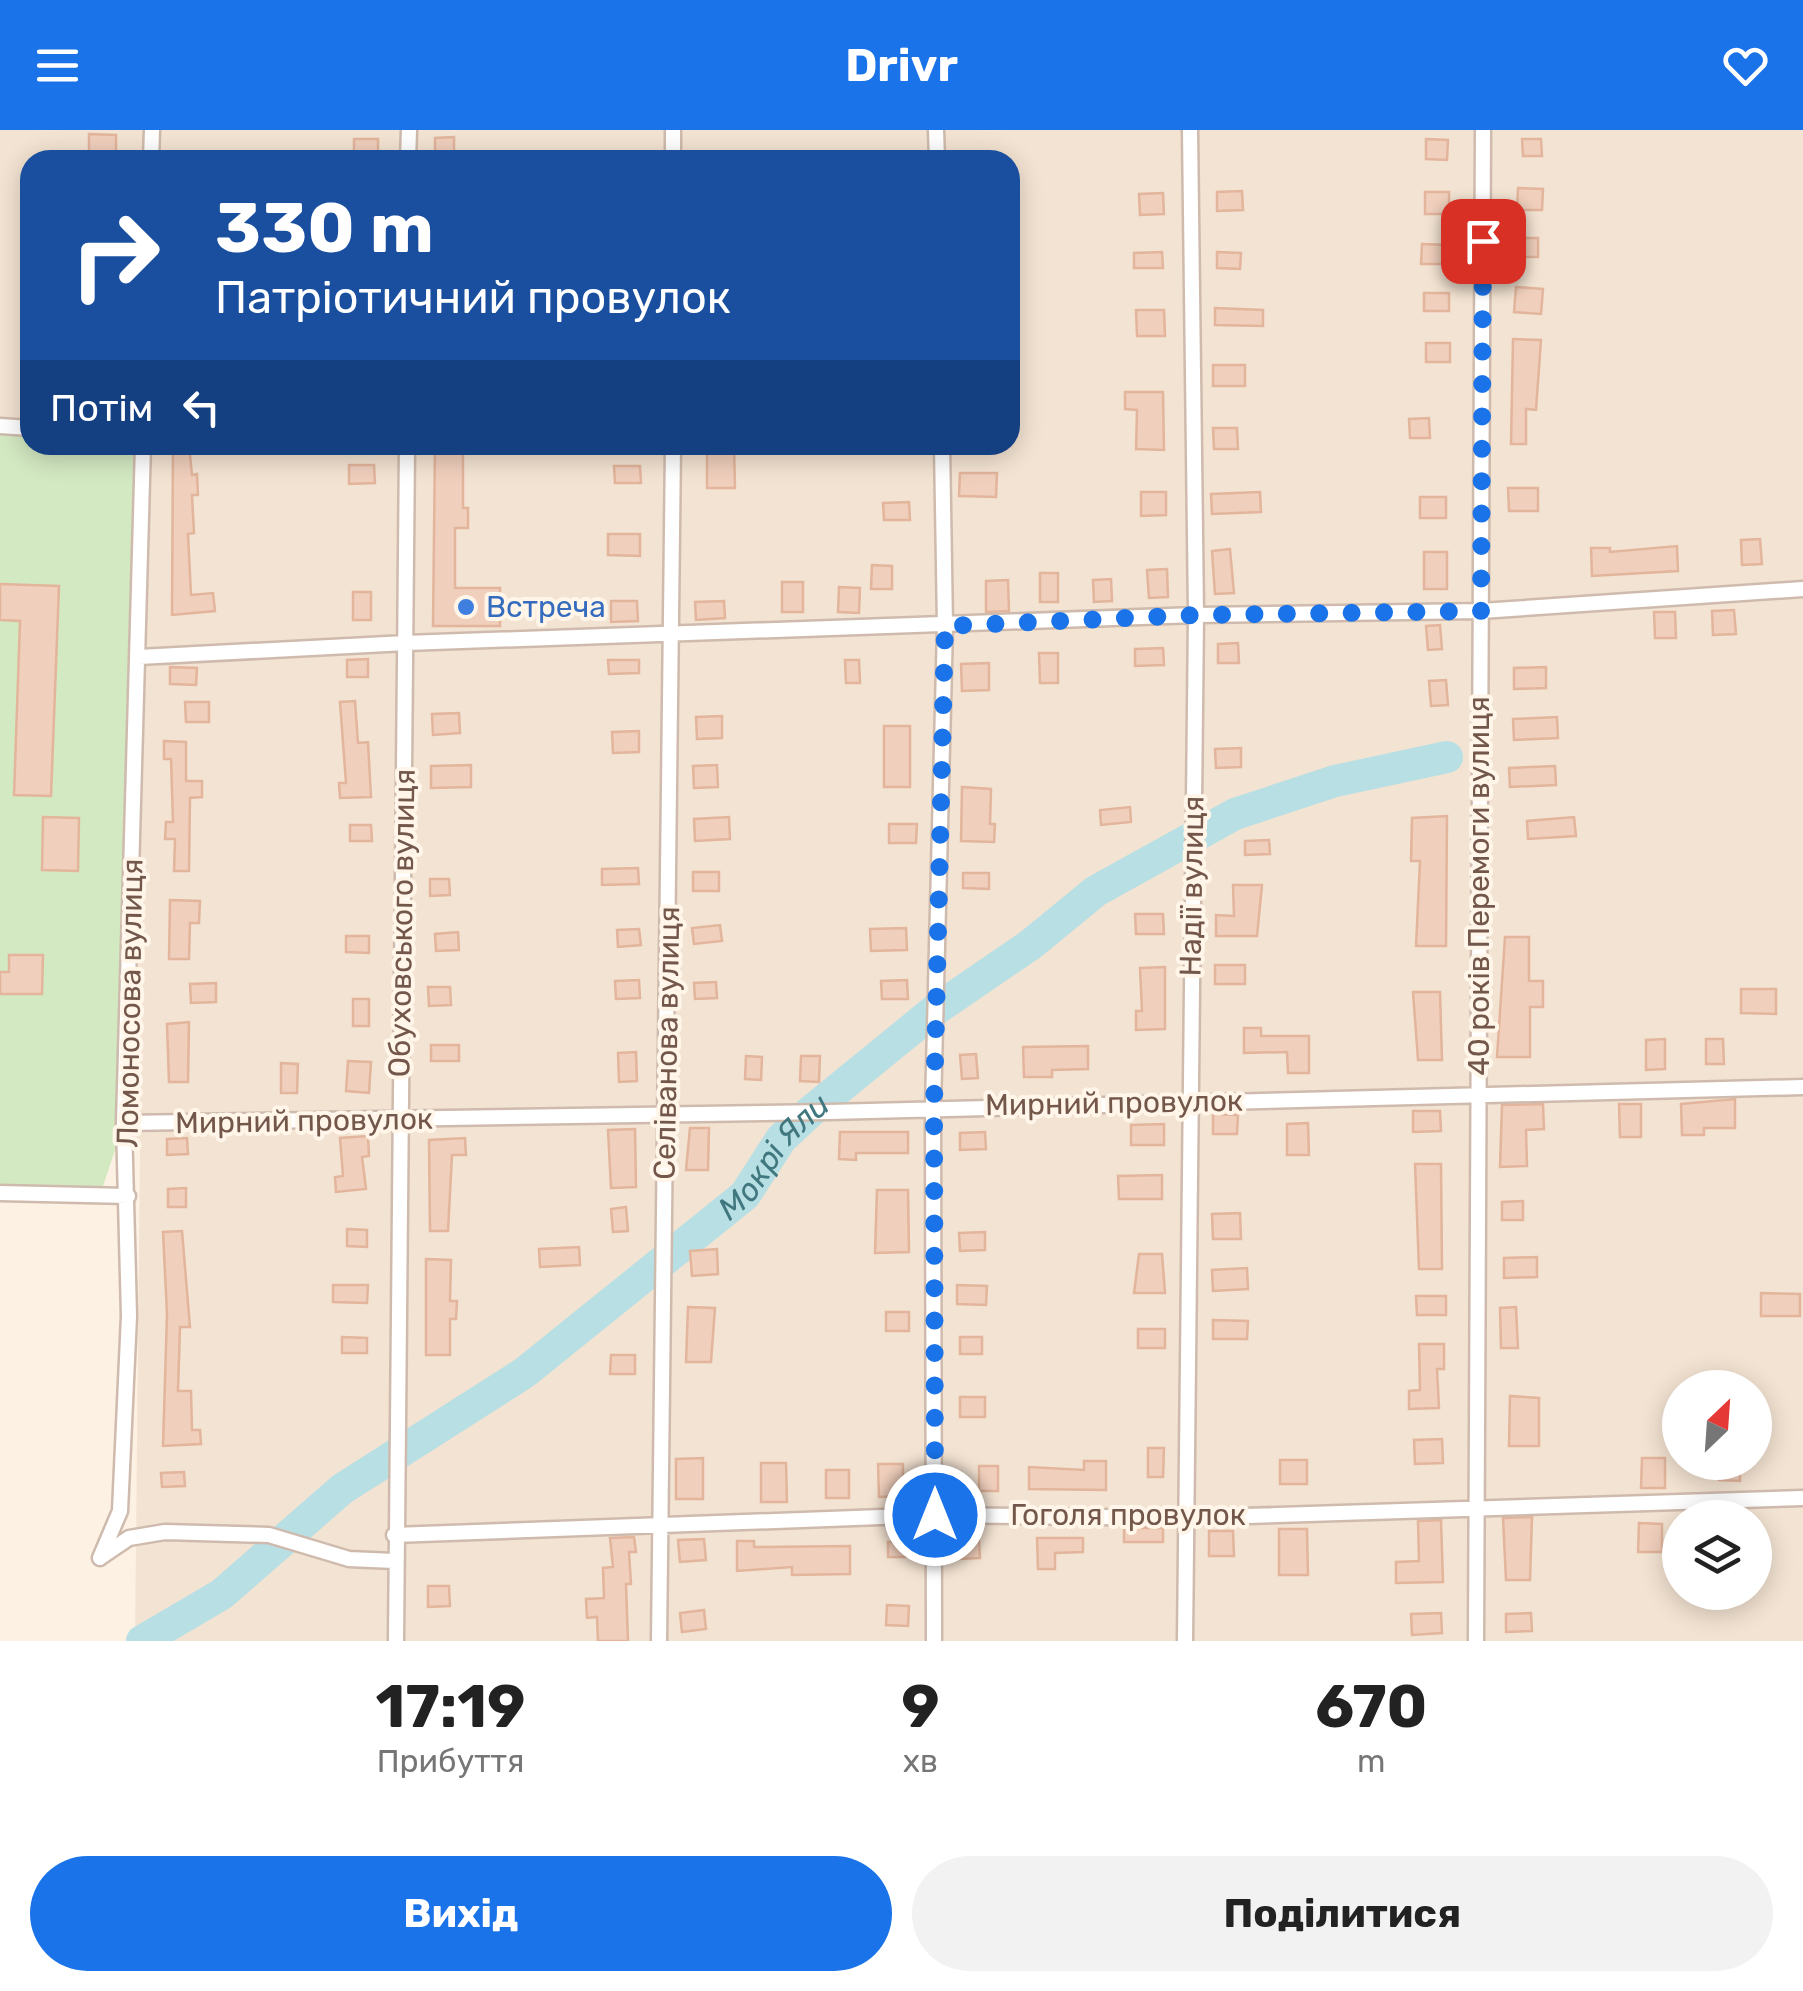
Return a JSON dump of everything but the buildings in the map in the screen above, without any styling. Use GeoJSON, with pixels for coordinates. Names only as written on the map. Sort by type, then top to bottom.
{"type":"FeatureCollection","features":[{"type":"Feature","properties":{"kind":"street","name":"Надії вулиця"},"geometry":{"type":"LineString","coordinates":[[1185,1641],[1196,615],[1190,130]]}},
{"type":"Feature","properties":{"kind":"street","name":"40 років Перемоги вулиця"},"geometry":{"type":"LineString","coordinates":[[1476,1641],[1484,130]]}},
{"type":"Feature","properties":{"kind":"street","name":"Ломоносова вулиця"},"geometry":{"type":"LineString","coordinates":[[143,455],[124,1123],[130,1316],[120,1511],[100,1558],[129,1538],[164,1532],[270,1535],[349,1559],[394,1561]]}},
{"type":"Feature","properties":{"kind":"street","name":"Обуховського вулиця"},"geometry":{"type":"LineString","coordinates":[[396,1641],[407,455]]}},
{"type":"Feature","properties":{"kind":"street","name":"Селіванова вулиця"},"geometry":{"type":"LineString","coordinates":[[659,1641],[673,455]]}},
{"type":"Feature","properties":{"kind":"street"},"geometry":{"type":"LineString","coordinates":[[934,1641],[934,1107],[945,626],[942,455]]}},
{"type":"Feature","properties":{"kind":"street"},"geometry":{"type":"LineString","coordinates":[[139,657],[406,643],[1196,615],[1481,611],[1803,589]]}},
{"type":"Feature","properties":{"kind":"street","name":"Мирний провулок"},"geometry":{"type":"LineString","coordinates":[[124,1123],[399,1120],[1803,1086]]}},
{"type":"Feature","properties":{"kind":"street"},"geometry":{"type":"LineString","coordinates":[[0,1193],[128,1196]]}},
{"type":"Feature","properties":{"kind":"street","name":"Гоголя провулок"},"geometry":{"type":"LineString","coordinates":[[394,1534],[935,1515],[1184,1518],[1803,1498]]}},
{"type":"Feature","properties":{"kind":"shaded area"},"geometry":{"type":"Polygon","coordinates":[[[0,130],[1803,130],[1803,1641],[135,1641],[140,1152],[124,1123],[143,455],[1020,455],[1020,150],[20,150],[20,427],[0,426],[0,130]]]}},
{"type":"Feature","properties":{"kind":"green space"},"geometry":{"type":"Polygon","coordinates":[[[0,426],[20,427],[20,455],[143,455],[124,1123],[101,1192],[0,1184],[0,426]]]}},
{"type":"Feature","properties":{"kind":"waterway","name":"Мокрі Яли"},"geometry":{"type":"LineString","coordinates":[[142,1641],[222,1594],[342,1489],[524,1373],[745,1195],[781,1139],[810,1112],[935,1010],[1030,945],[1096,891],[1235,814],[1335,781],[1447,757]]}},
{"type":"Feature","properties":{"kind":"place","name":"Встреча"},"geometry":{"type":"Point","coordinates":[466,607]}},
{"type":"Feature","properties":{"kind":"route"},"geometry":{"type":"LineString","coordinates":[[935,1515],[935,1010],[945,626],[1196,615],[1481,611],[1483,241]]}}]}
